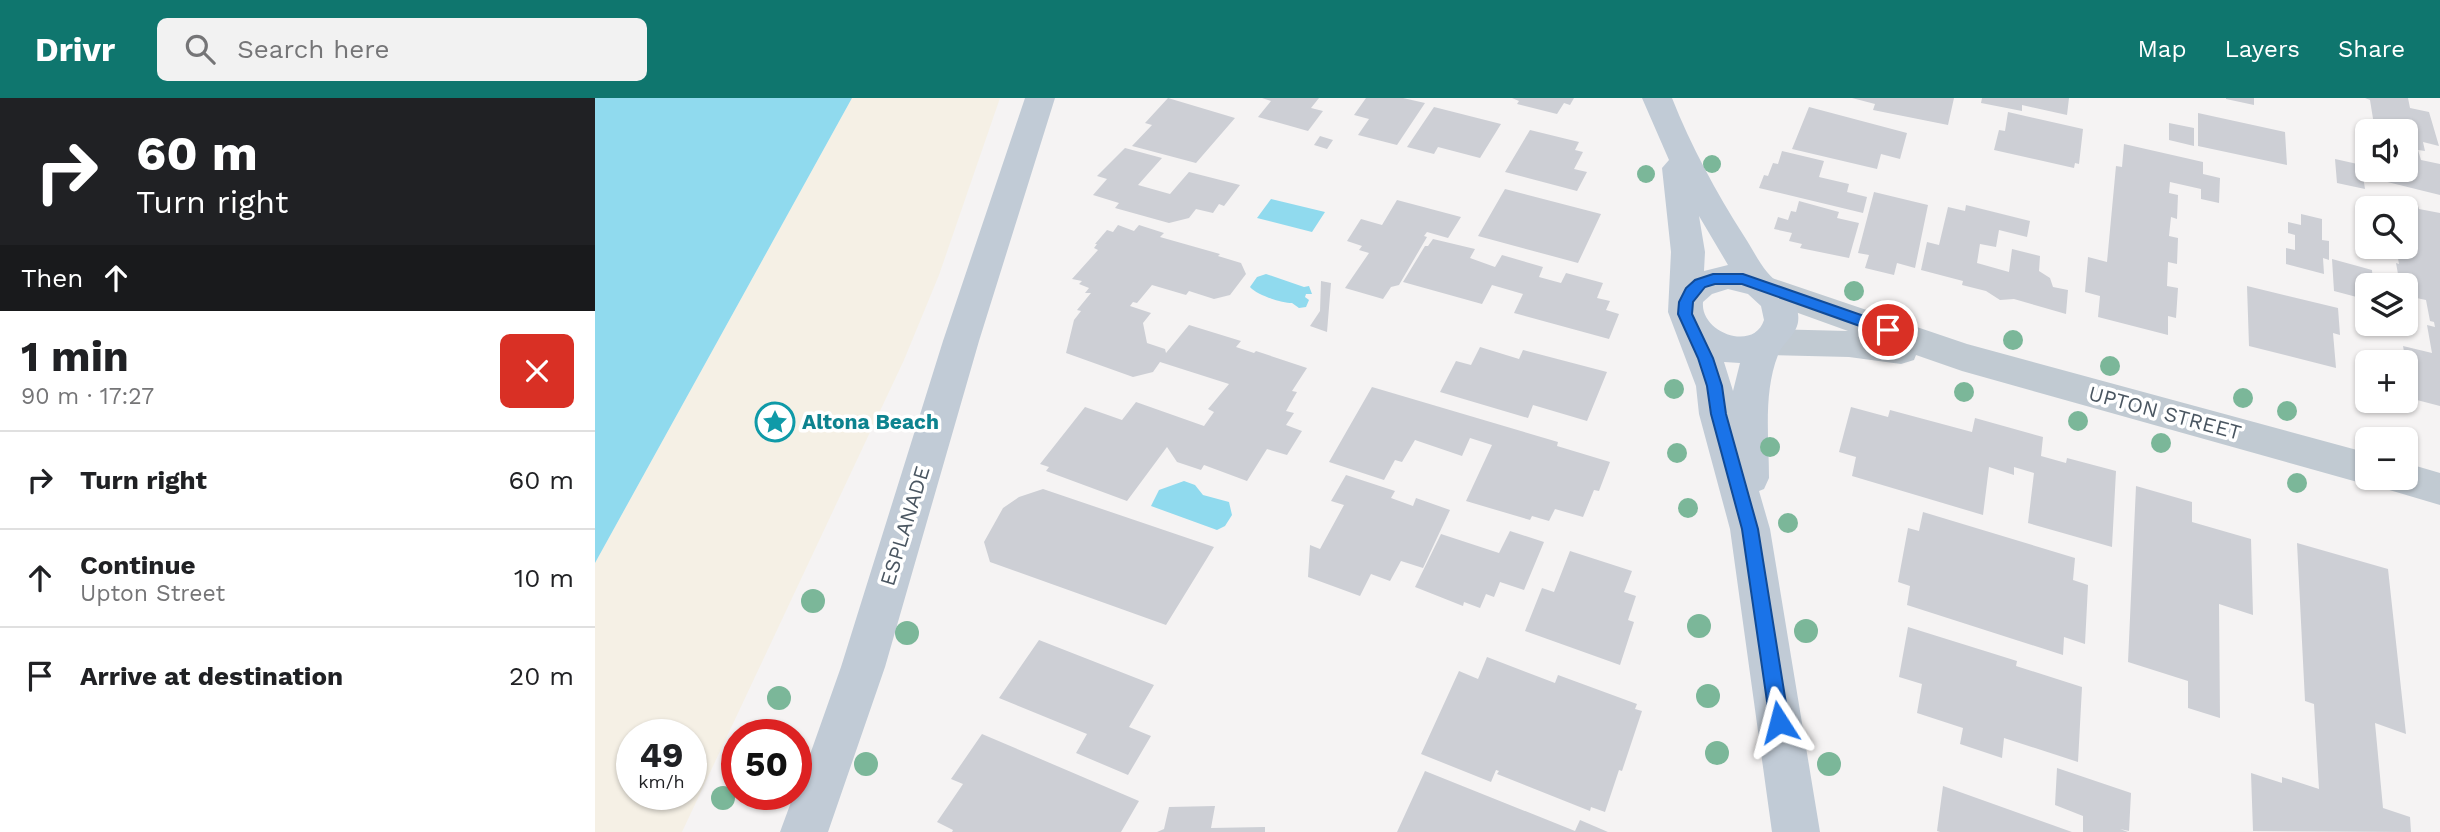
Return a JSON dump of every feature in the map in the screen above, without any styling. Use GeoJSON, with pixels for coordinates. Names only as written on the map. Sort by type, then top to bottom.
{"type":"FeatureCollection","features":[{"type":"Feature","properties":{"kind":"main road","name":"ESPLANADE"},"geometry":{"type":"LineString","coordinates":[[804,832],[863,667],[961,341],[1040,98]]}},
{"type":"Feature","properties":{"kind":"main road"},"geometry":{"type":"LineString","coordinates":[[1657,98],[1672,139],[1708,206],[1760,286],[1781,309],[1782,321],[1777,332],[1765,343],[1747,349],[1730,349],[1713,345],[1688,314],[1691,292],[1700,284],[1713,279],[1743,279],[1760,286]]}},
{"type":"Feature","properties":{"kind":"main road"},"geometry":{"type":"LineString","coordinates":[[1672,139],[1688,252],[1688,314],[1714,386],[1718,414],[1750,529],[1796,832]]}},
{"type":"Feature","properties":{"kind":"main road"},"geometry":{"type":"LineString","coordinates":[[1750,529],[1751,393],[1765,343]]}},
{"type":"Feature","properties":{"kind":"street","name":"UPTON STREET"},"geometry":{"type":"LineString","coordinates":[[1760,286],[1962,356],[2355,465]]}},
{"type":"Feature","properties":{"kind":"street","name":"UPTON STREET"},"geometry":{"type":"LineString","coordinates":[[1765,343],[1849,344],[1962,356]]}},
{"type":"Feature","properties":{"kind":"street"},"geometry":{"type":"LineString","coordinates":[[2418,483],[2440,489]]}},
{"type":"Feature","properties":{"kind":"sand","name":"Altona Beach"},"geometry":{"type":"Polygon","coordinates":[[[852,98],[1000,98],[939,275],[904,360],[735,719],[721,719],[721,749],[707,779],[707,719],[616,719],[616,810],[692,810],[682,832],[595,832],[595,563],[852,98]]]}},
{"type":"Feature","properties":{"kind":"water"},"geometry":{"type":"Polygon","coordinates":[[[595,98],[852,98],[595,563],[595,98]]]}},
{"type":"Feature","properties":{"kind":"water"},"geometry":{"type":"Polygon","coordinates":[[[1271,199],[1325,212],[1312,232],[1257,218],[1271,199]]]}},
{"type":"Feature","properties":{"kind":"water"},"geometry":{"type":"Polygon","coordinates":[[[1266,274],[1304,287],[1309,286],[1312,294],[1306,294],[1305,297],[1309,300],[1306,307],[1299,308],[1292,303],[1269,298],[1250,287],[1257,277],[1266,274]]]}},
{"type":"Feature","properties":{"kind":"water"},"geometry":{"type":"Polygon","coordinates":[[[1184,481],[1195,485],[1203,495],[1229,502],[1232,515],[1225,526],[1217,530],[1151,506],[1159,490],[1184,481]]]}},
{"type":"Feature","properties":{"kind":"building"},"geometry":{"type":"Polygon","coordinates":[[[1168,98],[1235,118],[1196,163],[1132,146],[1152,125],[1145,123],[1168,98]]]}},
{"type":"Feature","properties":{"kind":"building"},"geometry":{"type":"Polygon","coordinates":[[[1262,98],[1319,98],[1311,108],[1323,111],[1308,131],[1258,117],[1271,101],[1262,98]]]}},
{"type":"Feature","properties":{"kind":"building"},"geometry":{"type":"Polygon","coordinates":[[[1366,98],[1403,98],[1425,103],[1397,145],[1358,135],[1369,119],[1354,115],[1366,98]]]}},
{"type":"Feature","properties":{"kind":"building"},"geometry":{"type":"Polygon","coordinates":[[[1512,98],[1574,98],[1570,105],[1564,103],[1557,114],[1517,104],[1519,101],[1512,98]]]}},
{"type":"Feature","properties":{"kind":"building"},"geometry":{"type":"Polygon","coordinates":[[[1852,98],[1954,98],[1948,125],[1873,110],[1875,104],[1852,98]]]}},
{"type":"Feature","properties":{"kind":"building"},"geometry":{"type":"Polygon","coordinates":[[[1982,98],[2069,98],[2067,115],[2022,105],[2022,111],[1981,103],[1982,98]]]}},
{"type":"Feature","properties":{"kind":"building"},"geometry":{"type":"Polygon","coordinates":[[[2254,98],[2254,105],[2226,99],[2254,98]]]}},
{"type":"Feature","properties":{"kind":"building"},"geometry":{"type":"Polygon","coordinates":[[[2365,98],[2408,98],[2410,108],[2429,112],[2439,146],[2423,142],[2425,151],[2418,150],[2418,119],[2373,119],[2370,100],[2365,98]]]}},
{"type":"Feature","properties":{"kind":"building"},"geometry":{"type":"Polygon","coordinates":[[[1434,107],[1501,124],[1480,158],[1438,147],[1434,154],[1407,147],[1434,107]]]}},
{"type":"Feature","properties":{"kind":"building"},"geometry":{"type":"Polygon","coordinates":[[[1809,107],[1907,133],[1900,159],[1881,154],[1877,169],[1792,149],[1809,107]]]}},
{"type":"Feature","properties":{"kind":"building"},"geometry":{"type":"Polygon","coordinates":[[[2008,112],[2083,129],[2079,164],[2075,163],[2074,168],[1994,150],[1999,130],[2005,131],[2008,112]]]}},
{"type":"Feature","properties":{"kind":"building"},"geometry":{"type":"Polygon","coordinates":[[[2198,113],[2285,132],[2287,165],[2198,146],[2198,113]]]}},
{"type":"Feature","properties":{"kind":"building"},"geometry":{"type":"Polygon","coordinates":[[[2169,123],[2194,128],[2194,146],[2169,140],[2169,123]]]}},
{"type":"Feature","properties":{"kind":"building"},"geometry":{"type":"Polygon","coordinates":[[[1530,130],[1579,142],[1575,150],[1583,152],[1574,169],[1587,172],[1577,191],[1505,172],[1530,130]]]}},
{"type":"Feature","properties":{"kind":"building"},"geometry":{"type":"Polygon","coordinates":[[[1320,136],[1333,140],[1327,149],[1314,145],[1320,136]]]}},
{"type":"Feature","properties":{"kind":"building"},"geometry":{"type":"Polygon","coordinates":[[[2124,144],[2203,162],[2203,174],[2220,178],[2219,203],[2201,199],[2201,189],[2170,182],[2169,193],[2178,195],[2177,219],[2171,217],[2169,236],[2178,238],[2177,264],[2168,262],[2167,286],[2178,288],[2176,318],[2168,316],[2168,335],[2098,317],[2100,296],[2085,292],[2088,257],[2107,262],[2116,166],[2122,167],[2124,144]]]}},
{"type":"Feature","properties":{"kind":"building"},"geometry":{"type":"Polygon","coordinates":[[[1125,148],[1162,158],[1138,185],[1170,194],[1189,172],[1240,185],[1224,206],[1219,204],[1213,213],[1196,209],[1189,218],[1169,223],[1115,208],[1119,203],[1093,195],[1107,179],[1097,176],[1125,148]]]}},
{"type":"Feature","properties":{"kind":"building"},"geometry":{"type":"Polygon","coordinates":[[[2418,150],[2421,160],[2440,164],[2440,195],[2387,182],[2418,182],[2418,150]]]}},
{"type":"Feature","properties":{"kind":"building"},"geometry":{"type":"Polygon","coordinates":[[[1782,151],[1824,161],[1819,177],[1849,184],[1847,192],[1867,197],[1863,213],[1759,188],[1773,163],[1778,164],[1782,151]]]}},
{"type":"Feature","properties":{"kind":"building"},"geometry":{"type":"Polygon","coordinates":[[[2335,159],[2355,163],[2355,182],[2364,182],[2365,189],[2337,183],[2335,159]]]}},
{"type":"Feature","properties":{"kind":"building"},"geometry":{"type":"Polygon","coordinates":[[[1505,189],[1601,214],[1578,263],[1478,236],[1505,189]]]}},
{"type":"Feature","properties":{"kind":"building"},"geometry":{"type":"Polygon","coordinates":[[[1874,192],[1928,205],[1915,268],[1897,263],[1894,275],[1865,268],[1869,255],[1858,253],[1874,192]]]}},
{"type":"Feature","properties":{"kind":"building"},"geometry":{"type":"Polygon","coordinates":[[[1397,200],[1461,217],[1448,238],[1427,232],[1424,236],[1427,237],[1399,285],[1391,287],[1383,299],[1345,288],[1369,253],[1359,250],[1362,246],[1347,241],[1361,219],[1382,225],[1397,200]]]}},
{"type":"Feature","properties":{"kind":"building"},"geometry":{"type":"Polygon","coordinates":[[[1799,201],[1839,212],[1837,218],[1859,223],[1849,258],[1800,248],[1802,244],[1789,241],[1792,233],[1774,229],[1778,217],[1788,220],[1791,211],[1796,212],[1799,201]]]}},
{"type":"Feature","properties":{"kind":"building"},"geometry":{"type":"Polygon","coordinates":[[[1966,205],[2030,221],[2027,237],[1999,230],[1996,247],[1980,244],[1977,263],[2009,272],[2012,249],[2040,256],[2039,271],[2050,278],[2053,287],[2068,290],[2066,314],[2014,299],[2000,300],[1986,291],[1962,285],[1963,281],[1921,270],[1927,242],[1939,245],[1948,207],[1965,211],[1966,205]]]}},
{"type":"Feature","properties":{"kind":"building"},"geometry":{"type":"Polygon","coordinates":[[[2418,206],[2419,209],[2440,213],[2440,406],[2418,400],[2418,350],[2404,350],[2403,346],[2432,353],[2427,325],[2435,327],[2434,322],[2430,321],[2426,300],[2418,298],[2418,273],[2398,273],[2396,263],[2399,264],[2398,259],[2418,259],[2418,206]]]}},
{"type":"Feature","properties":{"kind":"building"},"geometry":{"type":"Polygon","coordinates":[[[2301,214],[2322,219],[2322,240],[2329,241],[2329,260],[2323,258],[2324,274],[2286,264],[2286,248],[2295,250],[2295,235],[2288,233],[2288,222],[2301,225],[2301,214]]]}},
{"type":"Feature","properties":{"kind":"building"},"geometry":{"type":"Polygon","coordinates":[[[1118,225],[1134,231],[1139,225],[1164,233],[1160,237],[1220,254],[1218,256],[1241,263],[1246,274],[1230,295],[1214,299],[1189,291],[1186,295],[1152,285],[1137,303],[1133,302],[1130,306],[1151,313],[1143,323],[1147,343],[1165,349],[1166,353],[1189,325],[1241,341],[1236,347],[1307,368],[1292,391],[1297,392],[1286,411],[1294,413],[1286,425],[1302,431],[1287,455],[1267,449],[1247,481],[1204,465],[1201,470],[1177,462],[1167,447],[1127,501],[1046,471],[1049,467],[1040,464],[1085,407],[1122,420],[1136,402],[1204,426],[1214,412],[1208,409],[1229,384],[1160,362],[1153,372],[1133,377],[1066,353],[1074,320],[1081,311],[1077,310],[1091,293],[1085,293],[1089,288],[1079,284],[1082,281],[1072,279],[1098,250],[1094,248],[1095,244],[1107,230],[1113,232],[1118,225]]]}},
{"type":"Feature","properties":{"kind":"building"},"geometry":{"type":"Polygon","coordinates":[[[1433,239],[1475,249],[1470,258],[1495,267],[1502,255],[1543,267],[1539,277],[1561,283],[1566,273],[1603,283],[1597,298],[1610,301],[1606,310],[1619,314],[1609,339],[1514,313],[1523,294],[1492,285],[1482,304],[1403,282],[1425,246],[1433,239]]]}},
{"type":"Feature","properties":{"kind":"building"},"geometry":{"type":"Polygon","coordinates":[[[2332,259],[2372,270],[2372,273],[2355,273],[2355,297],[2334,291],[2332,259]]]}},
{"type":"Feature","properties":{"kind":"building"},"geometry":{"type":"Polygon","coordinates":[[[1321,281],[1331,283],[1327,332],[1310,326],[1320,311],[1321,281]]]}},
{"type":"Feature","properties":{"kind":"building"},"geometry":{"type":"Polygon","coordinates":[[[2247,286],[2338,308],[2340,335],[2333,333],[2336,368],[2249,346],[2247,286]]]}},
{"type":"Feature","properties":{"kind":"building"},"geometry":{"type":"Polygon","coordinates":[[[1480,347],[1519,359],[1523,350],[1607,372],[1587,421],[1533,405],[1528,418],[1440,392],[1456,361],[1471,365],[1480,347]]]}},
{"type":"Feature","properties":{"kind":"building"},"geometry":{"type":"Polygon","coordinates":[[[1372,387],[1558,442],[1557,446],[1610,462],[1599,491],[1594,490],[1583,517],[1555,509],[1549,521],[1532,516],[1530,520],[1466,501],[1492,445],[1470,438],[1462,456],[1415,440],[1402,462],[1395,460],[1384,480],[1329,462],[1372,387]]]}},
{"type":"Feature","properties":{"kind":"building"},"geometry":{"type":"Polygon","coordinates":[[[1851,407],[1888,417],[1890,410],[1972,432],[1975,418],[2043,437],[2041,456],[2066,463],[2067,458],[2116,471],[2112,547],[2028,523],[2034,473],[2014,467],[2014,475],[1989,467],[1983,515],[1852,476],[1856,457],[1839,452],[1851,407]]]}},
{"type":"Feature","properties":{"kind":"building"},"geometry":{"type":"Polygon","coordinates":[[[1346,475],[1395,491],[1391,498],[1413,506],[1416,498],[1450,510],[1423,568],[1401,561],[1390,581],[1371,574],[1360,596],[1308,577],[1310,545],[1320,549],[1344,505],[1331,501],[1346,475]]]}},
{"type":"Feature","properties":{"kind":"building"},"geometry":{"type":"Polygon","coordinates":[[[2136,486],[2192,502],[2192,522],[2251,539],[2253,615],[2219,604],[2220,718],[2188,708],[2188,681],[2128,662],[2136,486]]]}},
{"type":"Feature","properties":{"kind":"building"},"geometry":{"type":"Polygon","coordinates":[[[1043,489],[1214,547],[1166,625],[990,562],[984,542],[1003,508],[1019,497],[1043,489]]]}},
{"type":"Feature","properties":{"kind":"building"},"geometry":{"type":"Polygon","coordinates":[[[1923,512],[2075,558],[2073,580],[2088,585],[2085,644],[2064,637],[2063,655],[1907,605],[1910,586],[1898,582],[1908,528],[1919,531],[1923,512]]]}},
{"type":"Feature","properties":{"kind":"building"},"geometry":{"type":"Polygon","coordinates":[[[1510,531],[1544,542],[1524,590],[1500,582],[1494,597],[1486,594],[1480,608],[1464,602],[1463,606],[1415,587],[1441,534],[1499,553],[1510,531]]]}},
{"type":"Feature","properties":{"kind":"building"},"geometry":{"type":"Polygon","coordinates":[[[2297,543],[2388,569],[2406,734],[2375,723],[2383,808],[2410,817],[2411,832],[2253,831],[2251,773],[2282,783],[2282,777],[2319,789],[2314,704],[2305,701],[2297,543]]]}},
{"type":"Feature","properties":{"kind":"building"},"geometry":{"type":"Polygon","coordinates":[[[1570,551],[1632,571],[1624,592],[1636,596],[1628,620],[1634,622],[1620,665],[1525,631],[1542,588],[1554,592],[1570,551]]]}},
{"type":"Feature","properties":{"kind":"building"},"geometry":{"type":"Polygon","coordinates":[[[1908,627],[2017,661],[2016,666],[2082,687],[2078,762],[2004,738],[2002,758],[1960,744],[1963,728],[1917,713],[1922,684],[1899,677],[1908,627]]]}},
{"type":"Feature","properties":{"kind":"building"},"geometry":{"type":"Polygon","coordinates":[[[1039,640],[1154,685],[1129,727],[1151,736],[1128,775],[1076,753],[1087,734],[999,698],[1039,640]]]}},
{"type":"Feature","properties":{"kind":"building"},"geometry":{"type":"Polygon","coordinates":[[[1487,657],[1555,683],[1558,675],[1637,704],[1635,709],[1642,711],[1605,812],[1591,807],[1590,811],[1497,774],[1499,771],[1496,770],[1491,782],[1421,754],[1459,671],[1478,679],[1487,657]]]}},
{"type":"Feature","properties":{"kind":"building"},"geometry":{"type":"Polygon","coordinates":[[[982,734],[1139,801],[1121,832],[952,832],[953,830],[937,822],[963,784],[951,779],[982,734]]]}},
{"type":"Feature","properties":{"kind":"building"},"geometry":{"type":"Polygon","coordinates":[[[2057,768],[2131,793],[2129,831],[2120,829],[2128,832],[2083,832],[2083,816],[2055,805],[2057,768]]]}},
{"type":"Feature","properties":{"kind":"building"},"geometry":{"type":"Polygon","coordinates":[[[1425,771],[1575,831],[1580,820],[1608,832],[1397,832],[1425,771]]]}},
{"type":"Feature","properties":{"kind":"building"},"geometry":{"type":"Polygon","coordinates":[[[1943,786],[2072,832],[1937,831],[1943,786]]]}},
{"type":"Feature","properties":{"kind":"building"},"geometry":{"type":"Polygon","coordinates":[[[1215,806],[1211,828],[1265,827],[1265,832],[1157,832],[1164,829],[1169,807],[1215,806]]]}},
{"type":"Feature","properties":{"kind":"place","name":"Altona Beach"},"geometry":{"type":"Point","coordinates":[775,422]}},
{"type":"Feature","properties":{"kind":"route"},"geometry":{"type":"LineString","coordinates":[[1779,722],[1750,529],[1718,414],[1714,386],[1705,358],[1685,314],[1686,302],[1691,292],[1700,284],[1728,277],[1743,279],[1888,330]]}}]}
